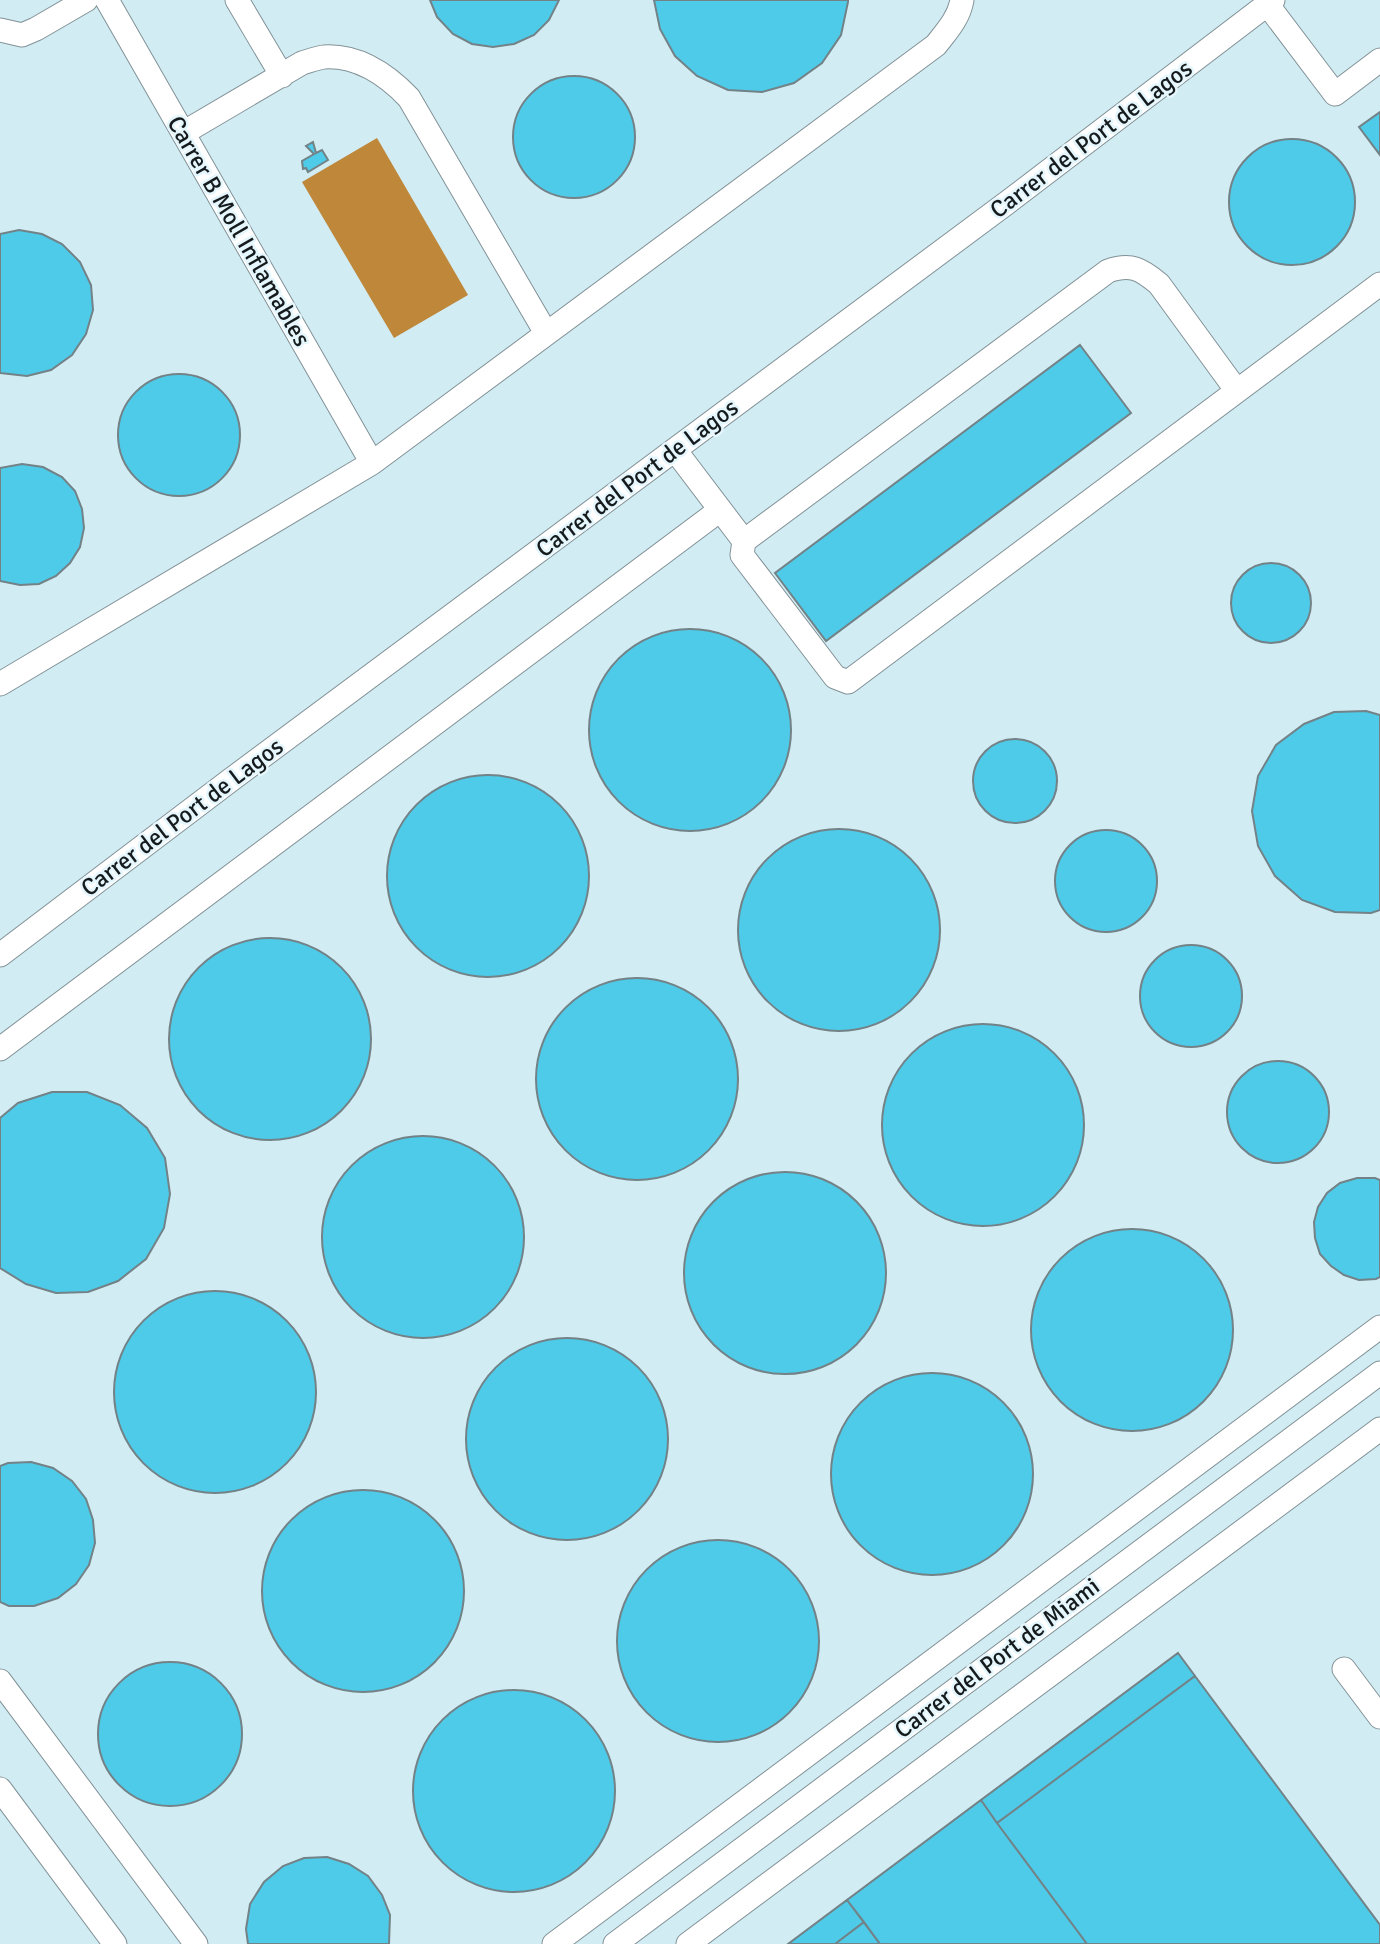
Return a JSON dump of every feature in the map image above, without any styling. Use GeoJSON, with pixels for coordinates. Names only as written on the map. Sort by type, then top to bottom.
{"type":"FeatureCollection","features":[{"type":"Feature","properties":{"kind":"lane"},"geometry":{"type":"LineString","coordinates":[[0,30],[22,35],[86,0]]}},
{"type":"Feature","properties":{"kind":"lane","name":"Carrer B Moll Inflamables"},"geometry":{"type":"LineString","coordinates":[[107,0],[372,463]]}},
{"type":"Feature","properties":{"kind":"lane"},"geometry":{"type":"LineString","coordinates":[[237,0],[282,76]]}},
{"type":"Feature","properties":{"kind":"lane"},"geometry":{"type":"LineString","coordinates":[[0,684],[372,463],[936,45],[951,27],[962,0]]}},
{"type":"Feature","properties":{"kind":"lane"},"geometry":{"type":"LineString","coordinates":[[1270,2],[1335,94],[1380,60]]}},
{"type":"Feature","properties":{"kind":"lane","name":"Carrer del Port de Lagos"},"geometry":{"type":"LineString","coordinates":[[0,955],[232,779],[1008,202],[1270,2]]}},
{"type":"Feature","properties":{"kind":"lane"},"geometry":{"type":"LineString","coordinates":[[183,133],[302,63],[324,57],[372,67],[391,80],[409,98],[546,333]]}},
{"type":"Feature","properties":{"kind":"lane"},"geometry":{"type":"LineString","coordinates":[[744,541],[1108,271],[1121,266],[1134,268],[1158,284],[1237,391]]}},
{"type":"Feature","properties":{"kind":"lane"},"geometry":{"type":"LineString","coordinates":[[675,450],[744,541],[743,555],[835,677],[848,682],[1380,284]]}},
{"type":"Feature","properties":{"kind":"lane"},"geometry":{"type":"LineString","coordinates":[[0,1049],[720,510]]}},
{"type":"Feature","properties":{"kind":"lane"},"geometry":{"type":"LineString","coordinates":[[554,1944],[1380,1326]]}},
{"type":"Feature","properties":{"kind":"lane","name":"Carrer del Port de Miami"},"geometry":{"type":"LineString","coordinates":[[615,1944],[1380,1373]]}},
{"type":"Feature","properties":{"kind":"lane","name":"Carrer del Port de Miami"},"geometry":{"type":"LineString","coordinates":[[688,1944],[1380,1429]]}},
{"type":"Feature","properties":{"kind":"lane"},"geometry":{"type":"LineString","coordinates":[[1344,1669],[1380,1717]]}},
{"type":"Feature","properties":{"kind":"lane"},"geometry":{"type":"LineString","coordinates":[[0,1681],[196,1944]]}},
{"type":"Feature","properties":{"kind":"lane"},"geometry":{"type":"LineString","coordinates":[[0,1789],[115,1944]]}},
{"type":"Feature","properties":{"kind":"shaded area"},"geometry":{"type":"Polygon","coordinates":[[[0,0],[1380,0],[1380,1944],[0,1944],[0,0]]]}},
{"type":"Feature","properties":{"kind":"shaded area"},"geometry":{"type":"Polygon","coordinates":[[[377,138],[468,295],[394,338],[302,182],[377,138]]]}},
{"type":"Feature","properties":{"kind":"building"},"geometry":{"type":"Polygon","coordinates":[[[430,0],[559,0],[549,20],[534,35],[514,44],[493,47],[472,44],[453,34],[437,17],[430,0]]]}},
{"type":"Feature","properties":{"kind":"building"},"geometry":{"type":"Polygon","coordinates":[[[654,0],[848,2],[841,35],[822,63],[794,83],[762,92],[728,90],[697,76],[675,56],[660,29],[654,0]]]}},
{"type":"Feature","properties":{"kind":"building"},"geometry":{"type":"Polygon","coordinates":[[[574,76],[597,80],[617,94],[631,114],[635,137],[631,160],[617,180],[597,194],[574,198],[551,194],[531,180],[517,160],[513,137],[517,114],[531,94],[551,80],[574,76]]]}},
{"type":"Feature","properties":{"kind":"building"},"geometry":{"type":"Polygon","coordinates":[[[1380,112],[1380,155],[1359,127],[1380,112]]]}},
{"type":"Feature","properties":{"kind":"building"},"geometry":{"type":"Polygon","coordinates":[[[1292,139],[1316,143],[1337,157],[1351,178],[1355,202],[1351,226],[1337,247],[1316,261],[1292,265],[1268,261],[1247,247],[1233,226],[1229,202],[1233,178],[1247,157],[1268,143],[1292,139]]]}},
{"type":"Feature","properties":{"kind":"building"},"geometry":{"type":"Polygon","coordinates":[[[313,142],[316,153],[322,150],[328,160],[308,172],[306,168],[303,169],[302,161],[314,154],[306,146],[313,142]]]}},
{"type":"Feature","properties":{"kind":"building"},"geometry":{"type":"Polygon","coordinates":[[[19,230],[42,234],[62,244],[80,262],[91,285],[93,310],[86,334],[72,355],[51,370],[27,376],[0,373],[0,234],[19,230]]]}},
{"type":"Feature","properties":{"kind":"building"},"geometry":{"type":"Polygon","coordinates":[[[1080,345],[1131,413],[826,641],[775,573],[1080,345]]]}},
{"type":"Feature","properties":{"kind":"building"},"geometry":{"type":"Polygon","coordinates":[[[179,374],[202,379],[222,392],[235,412],[240,435],[235,458],[222,478],[202,491],[179,496],[156,491],[136,478],[123,458],[118,435],[123,412],[136,392],[156,379],[179,374]]]}},
{"type":"Feature","properties":{"kind":"building"},"geometry":{"type":"Polygon","coordinates":[[[22,464],[43,467],[62,477],[75,491],[82,509],[84,528],[80,547],[70,563],[56,576],[39,584],[20,585],[0,581],[0,468],[22,464]]]}},
{"type":"Feature","properties":{"kind":"building"},"geometry":{"type":"Polygon","coordinates":[[[1263,563],[1279,563],[1300,574],[1311,595],[1311,611],[1300,632],[1279,643],[1263,643],[1249,637],[1237,625],[1231,611],[1231,595],[1237,581],[1249,569],[1263,563]]]}},
{"type":"Feature","properties":{"kind":"building"},"geometry":{"type":"Polygon","coordinates":[[[690,629],[729,637],[746,646],[761,659],[774,674],[783,691],[791,730],[783,769],[774,786],[761,801],[746,814],[729,823],[690,831],[651,823],[634,814],[619,801],[606,786],[597,769],[589,730],[597,691],[606,674],[619,659],[634,646],[651,637],[690,629]]]}},
{"type":"Feature","properties":{"kind":"building"},"geometry":{"type":"Polygon","coordinates":[[[1366,711],[1380,715],[1380,910],[1371,913],[1335,912],[1302,900],[1275,876],[1258,846],[1252,811],[1258,776],[1276,745],[1304,724],[1334,712],[1366,711]]]}},
{"type":"Feature","properties":{"kind":"building"},"geometry":{"type":"Polygon","coordinates":[[[1015,739],[1031,742],[1045,751],[1054,765],[1057,781],[1054,797],[1045,811],[1031,820],[1015,823],[999,820],[985,811],[976,797],[973,781],[976,765],[985,751],[999,742],[1015,739]]]}},
{"type":"Feature","properties":{"kind":"building"},"geometry":{"type":"Polygon","coordinates":[[[488,775],[527,783],[544,792],[559,805],[572,820],[581,837],[589,876],[581,915],[572,932],[559,947],[544,960],[527,969],[488,977],[449,969],[432,960],[417,947],[404,932],[395,915],[387,876],[395,837],[404,820],[417,805],[432,792],[449,783],[488,775]]]}},
{"type":"Feature","properties":{"kind":"building"},"geometry":{"type":"Polygon","coordinates":[[[839,829],[878,837],[895,846],[910,859],[923,874],[932,891],[940,930],[932,969],[923,986],[910,1001],[895,1014],[878,1023],[839,1031],[800,1023],[783,1014],[768,1001],[755,986],[746,969],[738,930],[746,891],[755,874],[768,859],[783,846],[800,837],[839,829]]]}},
{"type":"Feature","properties":{"kind":"building"},"geometry":{"type":"Polygon","coordinates":[[[1106,830],[1126,834],[1142,845],[1153,861],[1157,881],[1153,901],[1142,917],[1126,928],[1106,932],[1086,928],[1070,917],[1059,901],[1055,881],[1059,861],[1070,845],[1086,834],[1106,830]]]}},
{"type":"Feature","properties":{"kind":"building"},"geometry":{"type":"Polygon","coordinates":[[[270,938],[309,946],[326,955],[341,968],[354,983],[363,1000],[371,1039],[363,1078],[354,1095],[341,1110],[326,1123],[309,1132],[270,1140],[231,1132],[214,1123],[199,1110],[186,1095],[177,1078],[169,1039],[177,1000],[186,983],[199,968],[214,955],[231,946],[270,938]]]}},
{"type":"Feature","properties":{"kind":"building"},"geometry":{"type":"Polygon","coordinates":[[[1191,945],[1211,949],[1227,960],[1238,976],[1242,996],[1238,1016],[1227,1032],[1211,1043],[1191,1047],[1171,1043],[1155,1032],[1144,1016],[1140,996],[1144,976],[1155,960],[1171,949],[1191,945]]]}},
{"type":"Feature","properties":{"kind":"building"},"geometry":{"type":"Polygon","coordinates":[[[637,978],[676,986],[693,995],[708,1008],[721,1023],[730,1040],[738,1079],[730,1118],[721,1135],[708,1150],[693,1163],[676,1172],[637,1180],[598,1172],[581,1163],[566,1150],[553,1135],[544,1118],[536,1079],[544,1040],[553,1023],[566,1008],[581,995],[598,986],[637,978]]]}},
{"type":"Feature","properties":{"kind":"building"},"geometry":{"type":"Polygon","coordinates":[[[983,1024],[1022,1032],[1039,1041],[1054,1054],[1067,1069],[1076,1086],[1084,1125],[1076,1164],[1067,1181],[1054,1196],[1039,1209],[1022,1218],[983,1226],[944,1218],[927,1209],[912,1196],[899,1181],[890,1164],[882,1125],[890,1086],[899,1069],[912,1054],[927,1041],[944,1032],[983,1024]]]}},
{"type":"Feature","properties":{"kind":"building"},"geometry":{"type":"Polygon","coordinates":[[[1278,1061],[1298,1065],[1314,1076],[1325,1092],[1329,1112],[1325,1132],[1314,1148],[1298,1159],[1278,1163],[1258,1159],[1242,1148],[1231,1132],[1227,1112],[1231,1092],[1242,1076],[1258,1065],[1278,1061]]]}},
{"type":"Feature","properties":{"kind":"building"},"geometry":{"type":"Polygon","coordinates":[[[52,1092],[87,1092],[120,1105],[147,1128],[165,1158],[170,1194],[164,1228],[146,1259],[118,1281],[88,1292],[56,1293],[26,1284],[0,1268],[0,1118],[18,1103],[52,1092]]]}},
{"type":"Feature","properties":{"kind":"building"},"geometry":{"type":"Polygon","coordinates":[[[423,1136],[462,1144],[479,1153],[494,1166],[507,1181],[516,1198],[524,1237],[516,1276],[507,1293],[494,1308],[479,1321],[462,1330],[423,1338],[384,1330],[367,1321],[352,1308],[339,1293],[330,1276],[322,1237],[330,1198],[339,1181],[352,1166],[367,1153],[384,1144],[423,1136]]]}},
{"type":"Feature","properties":{"kind":"building"},"geometry":{"type":"Polygon","coordinates":[[[785,1172],[824,1180],[841,1189],[856,1202],[869,1217],[878,1234],[886,1273],[878,1312],[869,1329],[856,1344],[841,1357],[824,1366],[785,1374],[746,1366],[729,1357],[714,1344],[701,1329],[692,1312],[684,1273],[692,1234],[701,1217],[714,1202],[729,1189],[746,1180],[785,1172]]]}},
{"type":"Feature","properties":{"kind":"building"},"geometry":{"type":"Polygon","coordinates":[[[1357,1178],[1380,1180],[1380,1277],[1376,1279],[1359,1280],[1344,1275],[1320,1254],[1315,1238],[1314,1222],[1318,1207],[1327,1193],[1340,1183],[1357,1178]]]}},
{"type":"Feature","properties":{"kind":"building"},"geometry":{"type":"Polygon","coordinates":[[[1132,1229],[1171,1237],[1188,1246],[1203,1259],[1216,1274],[1225,1291],[1233,1330],[1225,1369],[1216,1386],[1203,1401],[1188,1414],[1171,1423],[1132,1431],[1093,1423],[1076,1414],[1061,1401],[1048,1386],[1039,1369],[1031,1330],[1039,1291],[1048,1274],[1061,1259],[1076,1246],[1093,1237],[1132,1229]]]}},
{"type":"Feature","properties":{"kind":"building"},"geometry":{"type":"Polygon","coordinates":[[[215,1291],[254,1299],[271,1308],[286,1321],[299,1336],[308,1353],[316,1392],[308,1431],[299,1448],[286,1463],[271,1476],[254,1485],[215,1493],[176,1485],[159,1476],[144,1463],[131,1448],[122,1431],[114,1392],[122,1353],[131,1336],[144,1321],[159,1308],[176,1299],[215,1291]]]}},
{"type":"Feature","properties":{"kind":"building"},"geometry":{"type":"Polygon","coordinates":[[[567,1338],[606,1346],[623,1355],[638,1368],[651,1383],[660,1400],[668,1439],[660,1478],[651,1495],[638,1510],[623,1523],[606,1532],[567,1540],[528,1532],[511,1523],[496,1510],[483,1495],[474,1478],[466,1439],[474,1400],[483,1383],[496,1368],[511,1355],[528,1346],[567,1338]]]}},
{"type":"Feature","properties":{"kind":"building"},"geometry":{"type":"Polygon","coordinates":[[[932,1373],[971,1381],[988,1390],[1003,1403],[1016,1418],[1025,1435],[1033,1474],[1025,1513],[1016,1530],[1003,1545],[988,1558],[971,1567],[932,1575],[893,1567],[876,1558],[861,1545],[848,1530],[839,1513],[831,1474],[839,1435],[848,1418],[861,1403],[876,1390],[893,1381],[932,1373]]]}},
{"type":"Feature","properties":{"kind":"building"},"geometry":{"type":"Polygon","coordinates":[[[31,1462],[53,1468],[72,1481],[86,1499],[93,1520],[95,1543],[89,1565],[76,1584],[58,1598],[34,1606],[9,1606],[0,1602],[0,1466],[31,1462]]]}},
{"type":"Feature","properties":{"kind":"building"},"geometry":{"type":"Polygon","coordinates":[[[363,1490],[402,1498],[419,1507],[434,1520],[447,1535],[456,1552],[464,1591],[456,1630],[447,1647],[434,1662],[419,1675],[402,1684],[363,1692],[324,1684],[307,1675],[292,1662],[279,1647],[270,1630],[262,1591],[270,1552],[279,1535],[292,1520],[307,1507],[324,1498],[363,1490]]]}},
{"type":"Feature","properties":{"kind":"building"},"geometry":{"type":"Polygon","coordinates":[[[718,1540],[757,1548],[774,1557],[789,1570],[802,1585],[811,1602],[819,1641],[811,1680],[802,1697],[789,1712],[774,1725],[757,1734],[718,1742],[679,1734],[662,1725],[647,1712],[634,1697],[625,1680],[617,1641],[625,1602],[634,1585],[647,1570],[662,1557],[679,1548],[718,1540]]]}},
{"type":"Feature","properties":{"kind":"building"},"geometry":{"type":"Polygon","coordinates":[[[1178,1653],[1195,1676],[997,1823],[981,1800],[1178,1653]]]}},
{"type":"Feature","properties":{"kind":"building"},"geometry":{"type":"Polygon","coordinates":[[[170,1662],[198,1667],[221,1683],[237,1706],[242,1734],[237,1762],[221,1785],[198,1801],[170,1806],[142,1801],[119,1785],[103,1762],[98,1734],[103,1706],[119,1683],[142,1667],[170,1662]]]}},
{"type":"Feature","properties":{"kind":"building"},"geometry":{"type":"Polygon","coordinates":[[[1195,1676],[1380,1925],[1380,1944],[1087,1944],[997,1823],[1195,1676]]]}},
{"type":"Feature","properties":{"kind":"building"},"geometry":{"type":"Polygon","coordinates":[[[514,1690],[553,1698],[570,1707],[585,1720],[598,1735],[607,1752],[615,1791],[607,1830],[598,1847],[585,1862],[570,1875],[553,1884],[514,1892],[475,1884],[458,1875],[443,1862],[430,1847],[421,1830],[413,1791],[421,1752],[430,1735],[443,1720],[458,1707],[475,1698],[514,1690]]]}},
{"type":"Feature","properties":{"kind":"building"},"geometry":{"type":"Polygon","coordinates":[[[981,1800],[1087,1944],[880,1944],[847,1900],[981,1800]]]}},
{"type":"Feature","properties":{"kind":"building"},"geometry":{"type":"Polygon","coordinates":[[[327,1857],[349,1864],[368,1876],[382,1895],[390,1915],[389,1944],[248,1944],[246,1929],[250,1904],[264,1882],[283,1866],[304,1858],[327,1857]]]}},
{"type":"Feature","properties":{"kind":"building"},"geometry":{"type":"Polygon","coordinates":[[[847,1900],[864,1922],[835,1944],[788,1944],[847,1900]]]}},
{"type":"Feature","properties":{"kind":"building"},"geometry":{"type":"Polygon","coordinates":[[[864,1922],[880,1944],[835,1944],[864,1922]]]}}]}
